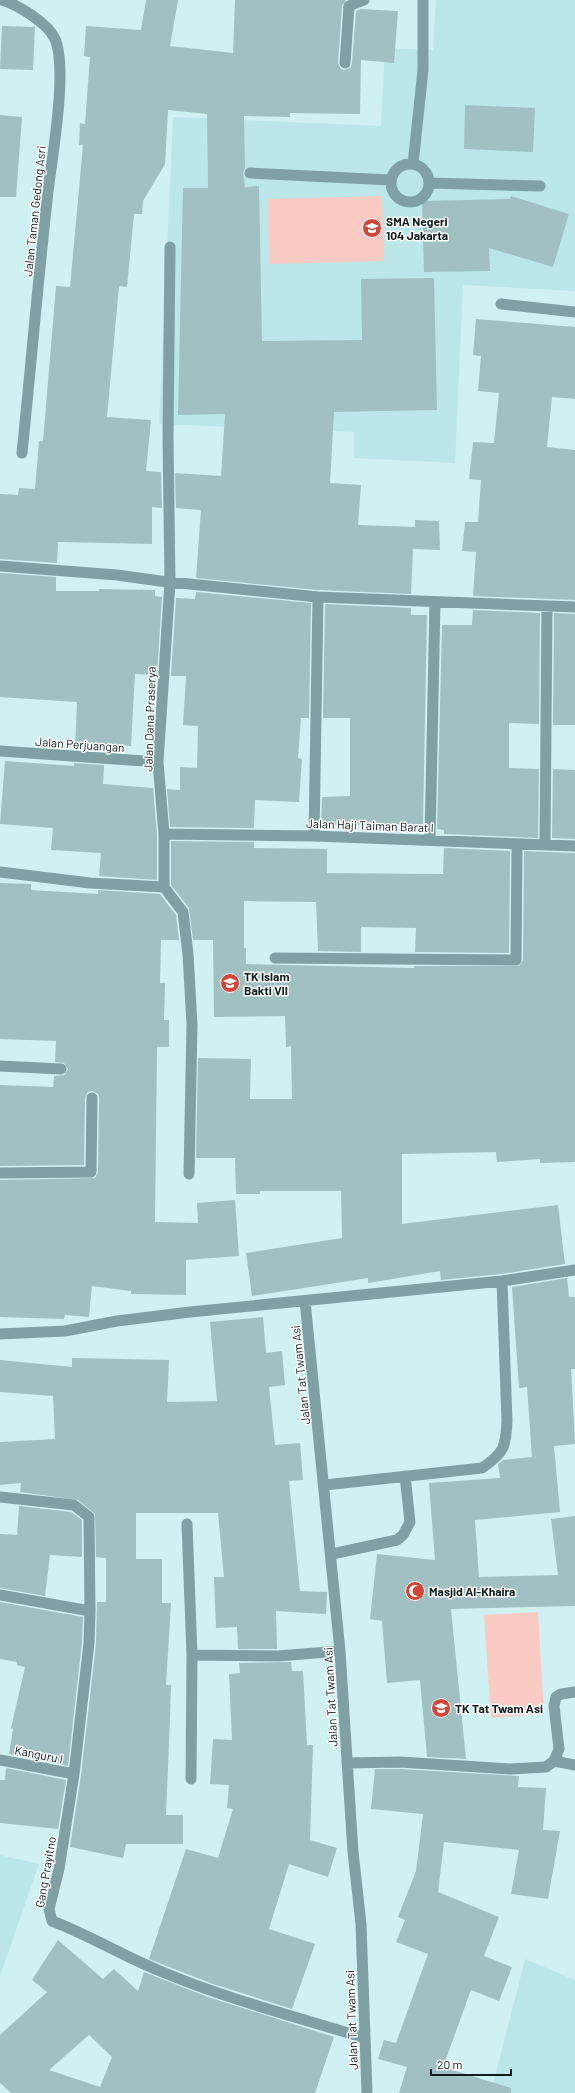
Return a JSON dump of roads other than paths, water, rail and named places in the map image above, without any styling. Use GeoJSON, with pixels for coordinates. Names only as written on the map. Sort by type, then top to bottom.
{"type":"FeatureCollection","features":[{"type":"Feature","properties":{"kind":"street","name":"Jalan Taman Gedong Asri"},"geometry":{"type":"LineString","coordinates":[[2,0],[41,21],[54,38],[59,60],[57,116],[22,453]]}},
{"type":"Feature","properties":{"kind":"street"},"geometry":{"type":"LineString","coordinates":[[345,63],[349,6],[364,0]]}},
{"type":"Feature","properties":{"kind":"street"},"geometry":{"type":"LineString","coordinates":[[413,164],[423,70],[423,0]]}},
{"type":"Feature","properties":{"kind":"street"},"geometry":{"type":"LineString","coordinates":[[405,164],[413,164],[422,168],[427,174],[429,183],[427,191],[422,198],[414,202],[406,202],[398,198],[392,192],[390,180],[397,168],[405,164]]}},
{"type":"Feature","properties":{"kind":"street"},"geometry":{"type":"LineString","coordinates":[[250,173],[390,180]]}},
{"type":"Feature","properties":{"kind":"street"},"geometry":{"type":"LineString","coordinates":[[429,183],[540,186]]}},
{"type":"Feature","properties":{"kind":"street","name":"Jalan Dana Praserya"},"geometry":{"type":"LineString","coordinates":[[164,886],[164,834],[158,762],[170,582],[168,438],[170,247]]}},
{"type":"Feature","properties":{"kind":"street"},"geometry":{"type":"LineString","coordinates":[[501,304],[575,312]]}},
{"type":"Feature","properties":{"kind":"street"},"geometry":{"type":"LineString","coordinates":[[0,566],[117,574],[170,582],[318,597],[575,607]]}},
{"type":"Feature","properties":{"kind":"street"},"geometry":{"type":"LineString","coordinates":[[314,836],[318,597]]}},
{"type":"Feature","properties":{"kind":"street"},"geometry":{"type":"LineString","coordinates":[[430,840],[435,602]]}},
{"type":"Feature","properties":{"kind":"street"},"geometry":{"type":"LineString","coordinates":[[545,844],[547,606]]}},
{"type":"Feature","properties":{"kind":"street","name":"Jalan Perjuangan"},"geometry":{"type":"LineString","coordinates":[[0,751],[158,762]]}},
{"type":"Feature","properties":{"kind":"street","name":"Jalan Haji Taiman Barat I"},"geometry":{"type":"LineString","coordinates":[[164,834],[314,836],[517,845],[545,844],[575,846]]}},
{"type":"Feature","properties":{"kind":"street"},"geometry":{"type":"LineString","coordinates":[[275,958],[516,960],[517,845]]}},
{"type":"Feature","properties":{"kind":"street"},"geometry":{"type":"LineString","coordinates":[[0,872],[90,882],[164,886],[183,912],[188,954],[192,1025],[189,1174]]}},
{"type":"Feature","properties":{"kind":"street"},"geometry":{"type":"LineString","coordinates":[[0,1066],[61,1069]]}},
{"type":"Feature","properties":{"kind":"street"},"geometry":{"type":"LineString","coordinates":[[0,1172],[91,1172],[92,1098]]}},
{"type":"Feature","properties":{"kind":"street"},"geometry":{"type":"LineString","coordinates":[[0,1334],[65,1331],[117,1321],[502,1281],[575,1270]]}},
{"type":"Feature","properties":{"kind":"street"},"geometry":{"type":"LineString","coordinates":[[325,1485],[482,1468],[499,1456],[506,1442],[502,1281]]}},
{"type":"Feature","properties":{"kind":"street","name":"Jalan Tat Twam Asi"},"geometry":{"type":"LineString","coordinates":[[305,1301],[332,1554],[340,1651],[347,1763],[361,1924],[367,2093]]}},
{"type":"Feature","properties":{"kind":"street"},"geometry":{"type":"LineString","coordinates":[[332,1554],[397,1540],[403,1535],[410,1522],[405,1476]]}},
{"type":"Feature","properties":{"kind":"street","name":"Gang Prayitno"},"geometry":{"type":"LineString","coordinates":[[0,1497],[74,1505],[89,1517],[89,1643],[74,1774],[59,1869],[49,1909],[52,1921],[82,1932],[159,1971],[222,1994],[365,2038]]}},
{"type":"Feature","properties":{"kind":"street"},"geometry":{"type":"LineString","coordinates":[[186,1524],[192,1655],[191,1779]]}},
{"type":"Feature","properties":{"kind":"street"},"geometry":{"type":"LineString","coordinates":[[0,1595],[90,1612]]}},
{"type":"Feature","properties":{"kind":"street"},"geometry":{"type":"LineString","coordinates":[[192,1655],[278,1656],[340,1651]]}},
{"type":"Feature","properties":{"kind":"street"},"geometry":{"type":"LineString","coordinates":[[347,1763],[400,1762],[510,1768],[546,1767],[554,1761],[559,1749],[554,1706],[556,1697],[561,1694],[575,1692]]}},
{"type":"Feature","properties":{"kind":"street","name":"Kanguru I"},"geometry":{"type":"LineString","coordinates":[[0,1760],[74,1774]]}},
{"type":"Feature","properties":{"kind":"street"},"geometry":{"type":"LineString","coordinates":[[554,1761],[575,1765]]}},
{"type":"Feature","properties":{"kind":"place","name":"SMA Negeri 104 Jakarta"},"geometry":{"type":"Point","coordinates":[372,228]}},
{"type":"Feature","properties":{"kind":"place","name":"TK Islam Bakti VII"},"geometry":{"type":"Point","coordinates":[230,983]}},
{"type":"Feature","properties":{"kind":"place","name":"Masjid Al-Khaira"},"geometry":{"type":"Point","coordinates":[415,1591]}},
{"type":"Feature","properties":{"kind":"place","name":"TK Tat Twam Asi"},"geometry":{"type":"Point","coordinates":[441,1708]}}]}
